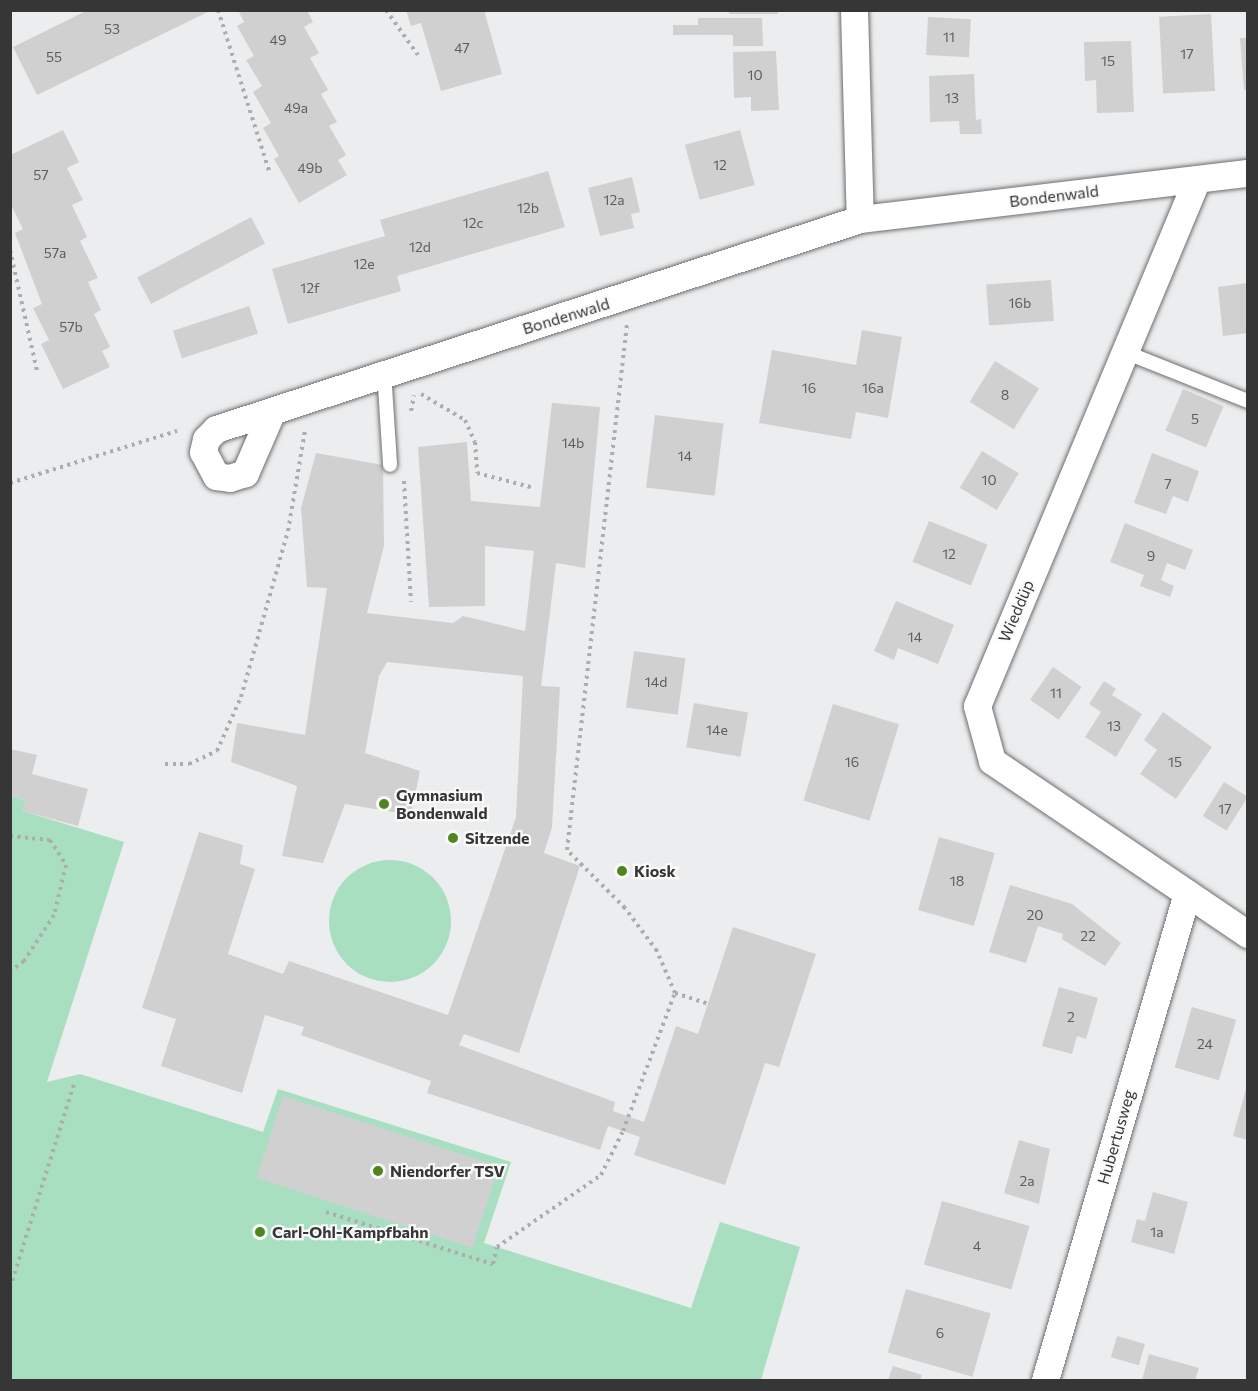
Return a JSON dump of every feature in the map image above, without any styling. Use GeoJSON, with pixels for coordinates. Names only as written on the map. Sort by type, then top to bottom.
{"type":"FeatureCollection","features":[{"type":"Feature","properties":{"kind":"street"},"geometry":{"type":"LineString","coordinates":[[854,10],[860,219]]}},
{"type":"Feature","properties":{"kind":"street","name":"Bondenwald"},"geometry":{"type":"LineString","coordinates":[[223,426],[384,371],[630,296],[860,219],[1248,173]]}},
{"type":"Feature","properties":{"kind":"street","name":"Wieddüp"},"geometry":{"type":"LineString","coordinates":[[1197,178],[976,706],[992,761],[1248,934]]}},
{"type":"Feature","properties":{"kind":"street"},"geometry":{"type":"LineString","coordinates":[[223,426],[206,439],[203,452],[216,476],[234,477],[253,462],[272,411]]}},
{"type":"Feature","properties":{"kind":"street","name":"Hubertusweg"},"geometry":{"type":"LineString","coordinates":[[1045,1380],[1187,893]]}},
{"type":"Feature","properties":{"kind":"lane"},"geometry":{"type":"LineString","coordinates":[[1125,352],[1248,401]]}},
{"type":"Feature","properties":{"kind":"lane"},"geometry":{"type":"LineString","coordinates":[[384,371],[390,465]]}},
{"type":"Feature","properties":{"kind":"path"},"geometry":{"type":"LineString","coordinates":[[218,10],[270,174]]}},
{"type":"Feature","properties":{"kind":"path"},"geometry":{"type":"LineString","coordinates":[[386,10],[418,55]]}},
{"type":"Feature","properties":{"kind":"path"},"geometry":{"type":"LineString","coordinates":[[10,250],[37,371]]}},
{"type":"Feature","properties":{"kind":"path"},"geometry":{"type":"LineString","coordinates":[[326,1212],[493,1264],[497,1248],[601,1175],[623,1131],[675,993],[657,951],[625,908],[567,850],[630,296]]}},
{"type":"Feature","properties":{"kind":"path"},"geometry":{"type":"LineString","coordinates":[[415,390],[465,420],[475,442],[477,473],[534,488]]}},
{"type":"Feature","properties":{"kind":"path"},"geometry":{"type":"LineString","coordinates":[[165,764],[189,764],[217,751],[242,697],[288,531],[305,432],[303,398]]}},
{"type":"Feature","properties":{"kind":"path"},"geometry":{"type":"LineString","coordinates":[[10,483],[182,430],[223,426]]}},
{"type":"Feature","properties":{"kind":"path"},"geometry":{"type":"LineString","coordinates":[[10,836],[50,840],[66,866],[54,915],[24,961],[10,970]]}},
{"type":"Feature","properties":{"kind":"path"},"geometry":{"type":"LineString","coordinates":[[675,993],[708,1004]]}},
{"type":"Feature","properties":{"kind":"path"},"geometry":{"type":"LineString","coordinates":[[10,1288],[74,1083]]}},
{"type":"Feature","properties":{"kind":"green space","name":"Carl-Ohl-Kampfbahn"},"geometry":{"type":"Polygon","coordinates":[[[10,796],[25,800],[23,811],[124,842],[47,1082],[80,1074],[263,1132],[278,1089],[511,1162],[484,1243],[691,1308],[720,1222],[800,1247],[761,1380],[11,1380],[10,796]]]}},
{"type":"Feature","properties":{"kind":"green space"},"geometry":{"type":"Polygon","coordinates":[[[390,860],[414,864],[433,878],[447,897],[451,921],[447,945],[433,964],[414,978],[390,982],[366,978],[347,964],[333,945],[329,921],[333,897],[347,878],[366,864],[390,860]]]}},
{"type":"Feature","properties":{"kind":"building"},"geometry":{"type":"Polygon","coordinates":[[[88,10],[212,10],[37,95],[13,47],[88,10]]]}},
{"type":"Feature","properties":{"kind":"building"},"geometry":{"type":"Polygon","coordinates":[[[238,10],[307,10],[313,22],[304,27],[319,53],[310,58],[328,90],[321,94],[337,122],[329,126],[346,155],[338,160],[347,175],[299,203],[274,159],[279,156],[263,128],[271,123],[253,92],[262,86],[246,60],[254,56],[237,26],[244,22],[238,10]]]}},
{"type":"Feature","properties":{"kind":"building"},"geometry":{"type":"Polygon","coordinates":[[[406,10],[484,10],[502,74],[441,91],[421,23],[411,26],[406,10]]]}},
{"type":"Feature","properties":{"kind":"building"},"geometry":{"type":"Polygon","coordinates":[[[729,10],[778,10],[778,14],[729,14],[729,10]]]}},
{"type":"Feature","properties":{"kind":"building"},"geometry":{"type":"Polygon","coordinates":[[[1211,14],[1215,91],[1163,94],[1159,17],[1211,14]]]}},
{"type":"Feature","properties":{"kind":"building"},"geometry":{"type":"Polygon","coordinates":[[[928,17],[971,19],[969,57],[926,55],[928,17]]]}},
{"type":"Feature","properties":{"kind":"building"},"geometry":{"type":"Polygon","coordinates":[[[698,18],[762,18],[763,46],[733,46],[733,35],[673,35],[673,25],[698,25],[698,18]]]}},
{"type":"Feature","properties":{"kind":"building"},"geometry":{"type":"Polygon","coordinates":[[[1240,38],[1248,38],[1248,90],[1244,90],[1240,38]]]}},
{"type":"Feature","properties":{"kind":"building"},"geometry":{"type":"Polygon","coordinates":[[[1131,41],[1134,112],[1097,113],[1096,80],[1085,81],[1084,42],[1131,41]]]}},
{"type":"Feature","properties":{"kind":"building"},"geometry":{"type":"Polygon","coordinates":[[[776,51],[779,110],[751,111],[751,97],[734,98],[733,52],[776,51]]]}},
{"type":"Feature","properties":{"kind":"building"},"geometry":{"type":"Polygon","coordinates":[[[974,74],[976,120],[981,119],[982,134],[960,134],[959,121],[930,122],[929,76],[974,74]]]}},
{"type":"Feature","properties":{"kind":"building"},"geometry":{"type":"Polygon","coordinates":[[[63,130],[79,162],[67,168],[83,200],[72,205],[87,237],[80,241],[98,278],[88,282],[101,310],[94,314],[110,347],[102,351],[110,367],[63,389],[41,344],[49,340],[33,308],[42,304],[15,233],[23,229],[10,203],[10,155],[63,130]]]}},
{"type":"Feature","properties":{"kind":"building"},"geometry":{"type":"Polygon","coordinates":[[[740,130],[755,185],[700,200],[685,145],[740,130]]]}},
{"type":"Feature","properties":{"kind":"building"},"geometry":{"type":"Polygon","coordinates":[[[548,171],[565,227],[397,276],[401,291],[288,324],[272,269],[385,236],[380,220],[548,171]]]}},
{"type":"Feature","properties":{"kind":"building"},"geometry":{"type":"Polygon","coordinates":[[[632,177],[640,212],[631,214],[634,228],[600,236],[588,188],[632,177]]]}},
{"type":"Feature","properties":{"kind":"building"},"geometry":{"type":"Polygon","coordinates":[[[251,217],[265,243],[151,304],[137,278],[251,217]]]}},
{"type":"Feature","properties":{"kind":"building"},"geometry":{"type":"Polygon","coordinates":[[[1051,280],[1054,321],[989,325],[986,285],[1051,280]]]}},
{"type":"Feature","properties":{"kind":"building"},"geometry":{"type":"Polygon","coordinates":[[[1248,283],[1248,333],[1223,336],[1218,287],[1248,283]]]}},
{"type":"Feature","properties":{"kind":"building"},"geometry":{"type":"Polygon","coordinates":[[[249,306],[258,334],[182,358],[173,331],[249,306]]]}},
{"type":"Feature","properties":{"kind":"building"},"geometry":{"type":"Polygon","coordinates":[[[862,330],[902,337],[888,418],[856,412],[851,439],[759,423],[772,350],[856,365],[862,330]]]}},
{"type":"Feature","properties":{"kind":"building"},"geometry":{"type":"Polygon","coordinates":[[[995,361],[1039,389],[1014,429],[970,402],[995,361]]]}},
{"type":"Feature","properties":{"kind":"building"},"geometry":{"type":"Polygon","coordinates":[[[1183,389],[1224,406],[1206,448],[1165,430],[1183,389]]]}},
{"type":"Feature","properties":{"kind":"building"},"geometry":{"type":"Polygon","coordinates":[[[552,403],[600,407],[585,568],[556,563],[541,686],[560,687],[552,827],[544,853],[580,866],[519,1053],[464,1034],[459,1045],[615,1102],[613,1111],[644,1122],[676,1026],[698,1034],[733,927],[816,954],[779,1067],[765,1063],[725,1185],[634,1155],[640,1137],[608,1126],[600,1150],[427,1093],[431,1081],[301,1035],[304,1027],[265,1015],[242,1093],[161,1066],[176,1019],[142,1008],[199,832],[243,845],[240,864],[255,869],[228,954],[283,974],[289,961],[448,1015],[516,817],[523,676],[387,662],[379,676],[365,753],[420,771],[411,815],[345,804],[323,863],[282,856],[297,786],[231,762],[237,723],[305,735],[327,588],[307,587],[301,508],[316,453],[383,465],[384,546],[367,613],[453,623],[463,616],[525,631],[534,551],[485,546],[485,606],[429,607],[418,447],[467,442],[471,501],[540,507],[552,403]]]}},
{"type":"Feature","properties":{"kind":"building"},"geometry":{"type":"Polygon","coordinates":[[[655,415],[723,423],[715,496],[646,487],[655,415]]]}},
{"type":"Feature","properties":{"kind":"building"},"geometry":{"type":"Polygon","coordinates":[[[982,451],[1019,473],[997,510],[960,488],[982,451]]]}},
{"type":"Feature","properties":{"kind":"building"},"geometry":{"type":"Polygon","coordinates":[[[1152,453],[1199,471],[1188,502],[1173,496],[1166,514],[1134,503],[1152,453]]]}},
{"type":"Feature","properties":{"kind":"building"},"geometry":{"type":"Polygon","coordinates":[[[929,521],[987,545],[971,585],[913,562],[929,521]]]}},
{"type":"Feature","properties":{"kind":"building"},"geometry":{"type":"Polygon","coordinates":[[[1125,523],[1193,550],[1185,570],[1167,563],[1161,580],[1174,586],[1170,597],[1140,586],[1144,575],[1110,562],[1125,523]]]}},
{"type":"Feature","properties":{"kind":"building"},"geometry":{"type":"Polygon","coordinates":[[[896,601],[954,625],[938,664],[898,648],[894,660],[874,651],[896,601]]]}},
{"type":"Feature","properties":{"kind":"building"},"geometry":{"type":"Polygon","coordinates":[[[634,651],[685,658],[678,715],[626,707],[634,651]]]}},
{"type":"Feature","properties":{"kind":"building"},"geometry":{"type":"Polygon","coordinates":[[[1053,667],[1082,687],[1059,720],[1030,700],[1053,667]]]}},
{"type":"Feature","properties":{"kind":"building"},"geometry":{"type":"Polygon","coordinates":[[[1104,681],[1116,689],[1112,695],[1142,714],[1116,757],[1085,737],[1101,712],[1089,704],[1104,681]]]}},
{"type":"Feature","properties":{"kind":"building"},"geometry":{"type":"Polygon","coordinates":[[[694,703],[748,713],[740,757],[686,747],[694,703]]]}},
{"type":"Feature","properties":{"kind":"building"},"geometry":{"type":"Polygon","coordinates":[[[833,704],[899,724],[869,821],[803,801],[833,704]]]}},
{"type":"Feature","properties":{"kind":"building"},"geometry":{"type":"Polygon","coordinates":[[[1163,712],[1212,747],[1176,799],[1140,774],[1157,750],[1144,740],[1163,712]]]}},
{"type":"Feature","properties":{"kind":"building"},"geometry":{"type":"Polygon","coordinates":[[[10,749],[37,755],[32,774],[88,789],[78,826],[22,811],[25,800],[10,796],[10,749]]]}},
{"type":"Feature","properties":{"kind":"building"},"geometry":{"type":"Polygon","coordinates":[[[1224,782],[1248,797],[1227,831],[1203,816],[1224,782]]]}},
{"type":"Feature","properties":{"kind":"building"},"geometry":{"type":"Polygon","coordinates":[[[939,837],[995,853],[974,926],[918,910],[939,837]]]}},
{"type":"Feature","properties":{"kind":"building","name":"Kiosk"},"geometry":{"type":"Polygon","coordinates":[[[618,864],[630,868],[626,878],[615,875],[618,864]]]}},
{"type":"Feature","properties":{"kind":"building"},"geometry":{"type":"Polygon","coordinates":[[[1010,885],[1072,904],[1121,943],[1105,966],[1062,939],[1063,934],[1038,926],[1026,963],[989,952],[1010,885]]]}},
{"type":"Feature","properties":{"kind":"building"},"geometry":{"type":"Polygon","coordinates":[[[1059,987],[1098,998],[1086,1039],[1077,1036],[1072,1054],[1042,1046],[1059,987]]]}},
{"type":"Feature","properties":{"kind":"building"},"geometry":{"type":"Polygon","coordinates":[[[1192,1007],[1236,1020],[1219,1080],[1175,1068],[1192,1007]]]}},
{"type":"Feature","properties":{"kind":"building"},"geometry":{"type":"Polygon","coordinates":[[[1248,1085],[1248,1140],[1233,1136],[1248,1085]]]}},
{"type":"Feature","properties":{"kind":"building","name":"Niendorfer TSV"},"geometry":{"type":"Polygon","coordinates":[[[283,1096],[499,1166],[472,1248],[256,1178],[283,1096]]]}},
{"type":"Feature","properties":{"kind":"building"},"geometry":{"type":"Polygon","coordinates":[[[1019,1140],[1050,1149],[1039,1204],[1004,1193],[1019,1140]]]}},
{"type":"Feature","properties":{"kind":"building"},"geometry":{"type":"Polygon","coordinates":[[[1153,1192],[1188,1202],[1174,1254],[1131,1242],[1137,1219],[1145,1221],[1153,1192]]]}},
{"type":"Feature","properties":{"kind":"building"},"geometry":{"type":"Polygon","coordinates":[[[942,1201],[1029,1226],[1011,1290],[924,1264],[942,1201]]]}},
{"type":"Feature","properties":{"kind":"building"},"geometry":{"type":"Polygon","coordinates":[[[906,1289],[991,1313],[972,1377],[888,1352],[906,1289]]]}},
{"type":"Feature","properties":{"kind":"building"},"geometry":{"type":"Polygon","coordinates":[[[1117,1336],[1145,1344],[1139,1365],[1111,1357],[1117,1336]]]}},
{"type":"Feature","properties":{"kind":"building"},"geometry":{"type":"Polygon","coordinates":[[[1149,1354],[1199,1368],[1195,1380],[1142,1380],[1149,1354]]]}},
{"type":"Feature","properties":{"kind":"building"},"geometry":{"type":"Polygon","coordinates":[[[893,1366],[922,1375],[920,1380],[888,1380],[893,1366]]]}},
{"type":"Feature","properties":{"kind":"place","name":"Gymnasium Bondenwald"},"geometry":{"type":"Point","coordinates":[384,804]}},
{"type":"Feature","properties":{"kind":"place","name":"Sitzende"},"geometry":{"type":"Point","coordinates":[453,838]}},
{"type":"Feature","properties":{"kind":"place","name":"Kiosk"},"geometry":{"type":"Point","coordinates":[622,871]}},
{"type":"Feature","properties":{"kind":"place","name":"Niendorfer TSV"},"geometry":{"type":"Point","coordinates":[378,1171]}},
{"type":"Feature","properties":{"kind":"place","name":"Carl-Ohl-Kampfbahn"},"geometry":{"type":"Point","coordinates":[260,1232]}}]}
